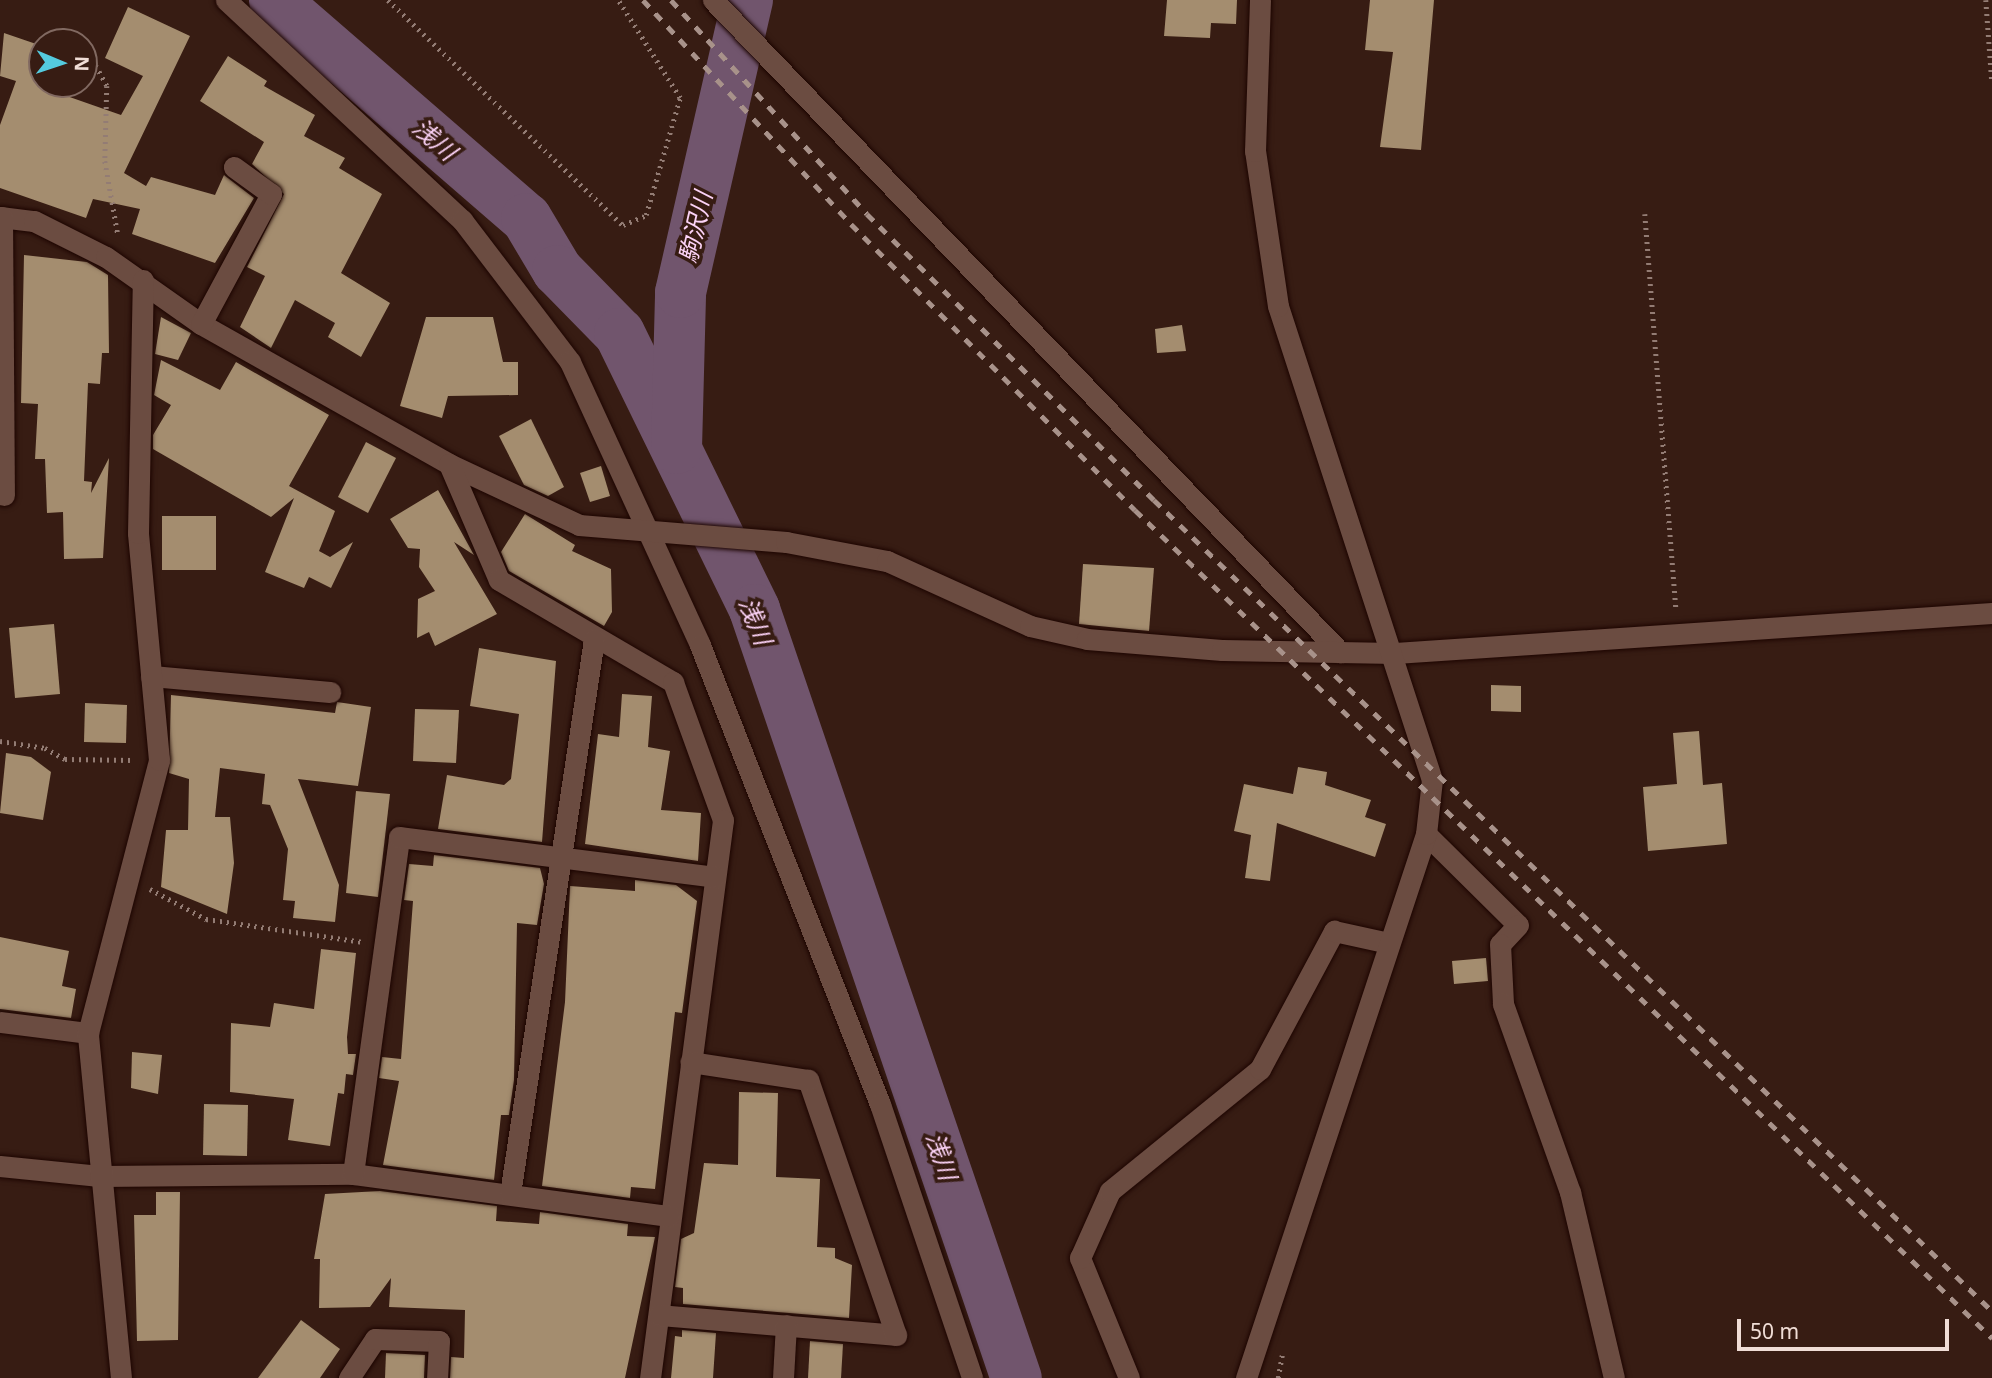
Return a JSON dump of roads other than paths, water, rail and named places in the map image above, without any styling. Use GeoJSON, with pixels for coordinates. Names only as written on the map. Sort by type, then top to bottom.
{"type":"FeatureCollection","features":[{"type":"Feature","properties":{"kind":"street"},"geometry":{"type":"LineString","coordinates":[[226,0],[462,220],[570,362],[638,502],[644,532],[700,645],[875,1091],[972,1378]]}},
{"type":"Feature","properties":{"kind":"street"},"geometry":{"type":"LineString","coordinates":[[713,0],[776,60],[1340,652]]}},
{"type":"Feature","properties":{"kind":"street"},"geometry":{"type":"LineString","coordinates":[[1246,1378],[1426,834],[1432,780],[1395,653],[1278,306],[1255,151],[1260,0]]}},
{"type":"Feature","properties":{"kind":"street"},"geometry":{"type":"LineString","coordinates":[[201,324],[271,194],[234,167]]}},
{"type":"Feature","properties":{"kind":"street"},"geometry":{"type":"LineString","coordinates":[[4,495],[1,217],[34,221],[106,257],[143,280],[201,324],[449,464],[579,525],[786,542],[887,561],[1018,621],[1087,639],[1395,653],[1677,630],[1992,613]]}},
{"type":"Feature","properties":{"kind":"street"},"geometry":{"type":"LineString","coordinates":[[121,1378],[88,1033],[159,760],[138,533],[143,280]]}},
{"type":"Feature","properties":{"kind":"street"},"geometry":{"type":"LineString","coordinates":[[449,464],[499,580],[594,639],[673,682],[723,820],[668,1216],[650,1378]]}},
{"type":"Feature","properties":{"kind":"street"},"geometry":{"type":"LineString","coordinates":[[510,1194],[559,855],[594,639]]}},
{"type":"Feature","properties":{"kind":"street"},"geometry":{"type":"LineString","coordinates":[[151,676],[330,692]]}},
{"type":"Feature","properties":{"kind":"street"},"geometry":{"type":"LineString","coordinates":[[1426,834],[1518,925],[1500,944],[1503,1003],[1570,1192],[1614,1378]]}},
{"type":"Feature","properties":{"kind":"street"},"geometry":{"type":"LineString","coordinates":[[353,1174],[382,944],[399,837],[559,855],[714,877]]}},
{"type":"Feature","properties":{"kind":"street"},"geometry":{"type":"LineString","coordinates":[[1129,1378],[1080,1258],[1110,1191],[1260,1069],[1334,931],[1389,943]]}},
{"type":"Feature","properties":{"kind":"street"},"geometry":{"type":"LineString","coordinates":[[0,1022],[88,1033]]}},
{"type":"Feature","properties":{"kind":"street"},"geometry":{"type":"LineString","coordinates":[[659,1315],[896,1335],[808,1080],[690,1062]]}},
{"type":"Feature","properties":{"kind":"street"},"geometry":{"type":"LineString","coordinates":[[0,1166],[100,1176],[353,1174],[668,1216]]}},
{"type":"Feature","properties":{"kind":"street"},"geometry":{"type":"LineString","coordinates":[[783,1378],[786,1325]]}},
{"type":"Feature","properties":{"kind":"street"},"geometry":{"type":"LineString","coordinates":[[349,1378],[375,1339],[439,1341],[438,1378]]}},
{"type":"Feature","properties":{"kind":"waterway","name":"浅川"},"geometry":{"type":"LineString","coordinates":[[274,0],[526,218],[557,270],[619,333],[754,609],[1016,1378]]}},
{"type":"Feature","properties":{"kind":"waterway","name":"駒沢川"},"geometry":{"type":"LineString","coordinates":[[676,448],[680,292],[747,0]]}},
{"type":"Feature","properties":{"kind":"railway"},"geometry":{"type":"LineString","coordinates":[[643,0],[851,224],[1135,510],[1992,1338]]}},
{"type":"Feature","properties":{"kind":"railway"},"geometry":{"type":"LineString","coordinates":[[671,0],[867,214],[1154,500],[1992,1311]]}}]}
